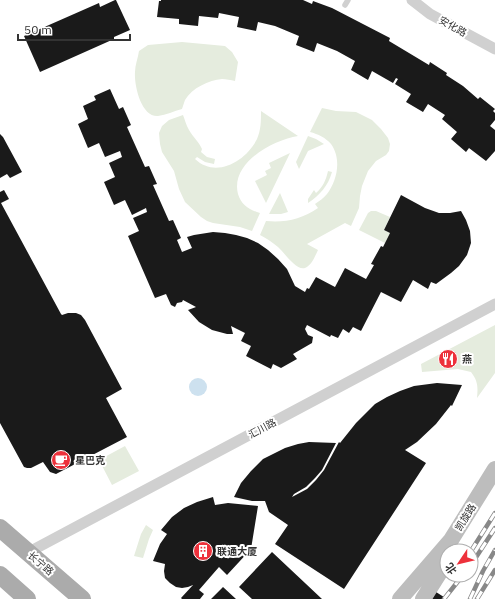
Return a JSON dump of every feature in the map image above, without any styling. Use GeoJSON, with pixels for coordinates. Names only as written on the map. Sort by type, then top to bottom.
{"type":"FeatureCollection","features":[{"type":"Feature","properties":{"kind":"main road","name":"长宁路"},"geometry":{"type":"LineString","coordinates":[[0,528],[82,599]]}},
{"type":"Feature","properties":{"kind":"main road"},"geometry":{"type":"LineString","coordinates":[[0,575],[27,599]]}},
{"type":"Feature","properties":{"kind":"street","name":"安化路"},"geometry":{"type":"LineString","coordinates":[[412,0],[430,14],[495,49]]}},
{"type":"Feature","properties":{"kind":"street","name":"汇川路"},"geometry":{"type":"LineString","coordinates":[[29,552],[495,304]]}},
{"type":"Feature","properties":{"kind":"street","name":"凯旋路"},"geometry":{"type":"LineString","coordinates":[[400,599],[451,540],[495,469]]}},
{"type":"Feature","properties":{"kind":"street"},"geometry":{"type":"LineString","coordinates":[[458,543],[495,486]]}},
{"type":"Feature","properties":{"kind":"street"},"geometry":{"type":"LineString","coordinates":[[423,599],[439,574]]}},
{"type":"Feature","properties":{"kind":"shaded area"},"geometry":{"type":"Polygon","coordinates":[[[182,42],[225,46],[232,52],[238,62],[235,81],[222,79],[206,83],[196,88],[188,96],[182,109],[158,116],[152,115],[143,106],[137,92],[135,69],[139,51],[148,45],[182,42]]]}},
{"type":"Feature","properties":{"kind":"shaded area"},"geometry":{"type":"Polygon","coordinates":[[[322,108],[336,111],[356,112],[372,120],[388,138],[390,144],[389,151],[386,155],[376,161],[368,171],[362,186],[359,208],[351,226],[345,223],[307,244],[318,250],[310,265],[302,268],[294,264],[276,245],[260,235],[266,221],[287,221],[306,215],[318,208],[315,204],[326,195],[333,183],[337,170],[334,150],[327,140],[310,132],[322,108]]]}},
{"type":"Feature","properties":{"kind":"shaded area"},"geometry":{"type":"Polygon","coordinates":[[[261,111],[298,136],[277,142],[266,148],[247,163],[240,172],[237,183],[239,198],[246,206],[260,213],[252,231],[240,227],[207,221],[185,202],[179,189],[174,171],[162,152],[159,133],[162,126],[169,120],[183,115],[189,130],[202,149],[201,152],[207,157],[215,159],[214,164],[205,162],[197,157],[195,159],[203,165],[221,167],[230,165],[238,160],[252,147],[259,132],[261,111]]]}},
{"type":"Feature","properties":{"kind":"shaded area"},"geometry":{"type":"Polygon","coordinates":[[[308,136],[324,144],[308,151],[299,169],[296,162],[308,136]]]}},
{"type":"Feature","properties":{"kind":"shaded area"},"geometry":{"type":"Polygon","coordinates":[[[290,153],[266,203],[255,181],[267,175],[265,171],[271,168],[269,163],[290,153]]]}},
{"type":"Feature","properties":{"kind":"shaded area"},"geometry":{"type":"Polygon","coordinates":[[[328,171],[332,172],[326,186],[308,203],[308,199],[314,190],[316,193],[322,186],[328,171]]]}},
{"type":"Feature","properties":{"kind":"shaded area"},"geometry":{"type":"Polygon","coordinates":[[[280,193],[288,212],[281,214],[269,214],[280,193]]]}},
{"type":"Feature","properties":{"kind":"shaded area"},"geometry":{"type":"Polygon","coordinates":[[[371,211],[376,211],[390,217],[384,230],[390,233],[385,243],[359,230],[368,213],[371,211]]]}},
{"type":"Feature","properties":{"kind":"shaded area"},"geometry":{"type":"Polygon","coordinates":[[[495,325],[495,373],[477,398],[477,384],[471,372],[458,369],[422,372],[421,364],[495,325]]]}},
{"type":"Feature","properties":{"kind":"shaded area"},"geometry":{"type":"Polygon","coordinates":[[[125,446],[139,471],[112,485],[99,460],[125,446]]]}},
{"type":"Feature","properties":{"kind":"shaded area"},"geometry":{"type":"Polygon","coordinates":[[[146,525],[153,530],[143,558],[134,556],[141,534],[146,525]]]}},
{"type":"Feature","properties":{"kind":"water"},"geometry":{"type":"Polygon","coordinates":[[[198,378],[204,381],[207,387],[204,393],[198,396],[192,393],[189,387],[192,381],[198,378]]]}},
{"type":"Feature","properties":{"kind":"building"},"geometry":{"type":"Polygon","coordinates":[[[115,0],[130,30],[114,37],[114,39],[40,72],[24,36],[99,3],[100,7],[115,0]]]}},
{"type":"Feature","properties":{"kind":"building"},"geometry":{"type":"Polygon","coordinates":[[[303,0],[312,4],[313,1],[332,8],[390,38],[389,41],[429,65],[430,62],[447,73],[446,75],[463,86],[478,99],[480,97],[495,109],[493,111],[495,113],[495,120],[490,126],[495,130],[495,151],[486,161],[469,148],[466,152],[451,139],[457,132],[442,119],[445,115],[428,104],[423,112],[406,102],[411,94],[395,84],[398,79],[396,78],[393,83],[372,71],[368,80],[351,70],[355,61],[337,51],[317,43],[314,52],[296,45],[299,36],[275,26],[258,22],[256,31],[237,27],[239,17],[219,13],[218,18],[199,16],[198,26],[179,24],[179,19],[157,17],[159,1],[303,0]]]}},
{"type":"Feature","properties":{"kind":"building"},"geometry":{"type":"Polygon","coordinates":[[[110,89],[119,109],[123,107],[131,125],[127,127],[145,167],[149,166],[157,184],[153,185],[169,221],[173,220],[181,238],[177,240],[182,252],[192,248],[187,237],[213,232],[225,233],[247,238],[268,250],[287,269],[295,286],[305,292],[307,288],[309,289],[316,277],[335,287],[345,268],[366,279],[374,265],[371,264],[381,246],[383,247],[390,233],[384,230],[401,195],[425,208],[439,213],[461,211],[470,231],[471,243],[467,255],[459,266],[451,273],[436,284],[431,282],[428,289],[413,280],[401,302],[381,292],[361,331],[353,327],[349,333],[343,329],[338,338],[331,335],[330,337],[307,325],[305,329],[308,335],[313,337],[312,343],[293,354],[297,359],[281,368],[273,364],[271,369],[246,356],[251,346],[241,341],[245,333],[231,326],[233,334],[212,330],[199,322],[188,310],[196,307],[183,300],[182,302],[177,303],[175,307],[171,305],[166,294],[155,298],[128,236],[139,231],[133,218],[147,212],[146,208],[132,215],[125,200],[114,205],[104,182],[115,177],[109,163],[122,157],[120,151],[105,157],[99,143],[88,148],[78,124],[88,119],[83,106],[96,100],[94,96],[110,89]]]}},
{"type":"Feature","properties":{"kind":"building"},"geometry":{"type":"Polygon","coordinates":[[[0,134],[22,172],[10,178],[7,174],[0,178],[0,134]]]}},
{"type":"Feature","properties":{"kind":"building"},"geometry":{"type":"Polygon","coordinates":[[[4,190],[9,199],[1,203],[61,314],[76,313],[81,315],[122,389],[106,398],[127,437],[56,474],[50,472],[43,462],[31,468],[24,467],[0,423],[0,192],[4,190]]]}},
{"type":"Feature","properties":{"kind":"building"},"geometry":{"type":"Polygon","coordinates":[[[437,383],[462,385],[452,406],[451,405],[436,424],[417,442],[405,450],[426,463],[344,589],[275,544],[288,525],[269,512],[265,501],[252,501],[234,497],[241,483],[263,459],[285,448],[298,444],[309,442],[336,443],[322,470],[306,487],[294,494],[292,497],[307,489],[324,470],[339,442],[340,443],[356,423],[375,404],[400,391],[414,386],[437,383]]]}},
{"type":"Feature","properties":{"kind":"building","name":"联通大厦"},"geometry":{"type":"Polygon","coordinates":[[[213,497],[215,505],[228,503],[258,506],[251,549],[227,575],[219,567],[199,590],[204,594],[200,599],[182,599],[181,598],[193,585],[182,588],[176,587],[165,578],[165,564],[153,561],[160,544],[167,534],[161,530],[172,517],[184,508],[213,497]]]}},
{"type":"Feature","properties":{"kind":"building"},"geometry":{"type":"Polygon","coordinates":[[[272,552],[322,599],[252,599],[239,587],[272,552]]]}},
{"type":"Feature","properties":{"kind":"building"},"geometry":{"type":"Polygon","coordinates":[[[223,587],[236,599],[211,599],[223,587]]]}},
{"type":"Feature","properties":{"kind":"building"},"geometry":{"type":"Polygon","coordinates":[[[436,592],[447,599],[432,599],[436,592]]]}},
{"type":"Feature","properties":{"kind":"railway"},"geometry":{"type":"LineString","coordinates":[[476,543],[495,513]]}},
{"type":"Feature","properties":{"kind":"railway"},"geometry":{"type":"LineString","coordinates":[[479,553],[495,528]]}},
{"type":"Feature","properties":{"kind":"railway"},"geometry":{"type":"LineString","coordinates":[[470,599],[495,550]]}},
{"type":"Feature","properties":{"kind":"railway"},"geometry":{"type":"LineString","coordinates":[[477,599],[495,570]]}},
{"type":"Feature","properties":{"kind":"railway"},"geometry":{"type":"LineString","coordinates":[[444,599],[457,583]]}},
{"type":"Feature","properties":{"kind":"place","name":"燕"},"geometry":{"type":"Point","coordinates":[448,359]}},
{"type":"Feature","properties":{"kind":"place","name":"星巴克"},"geometry":{"type":"Point","coordinates":[61,460]}},
{"type":"Feature","properties":{"kind":"place","name":"联通大厦"},"geometry":{"type":"Point","coordinates":[203,551]}}]}
